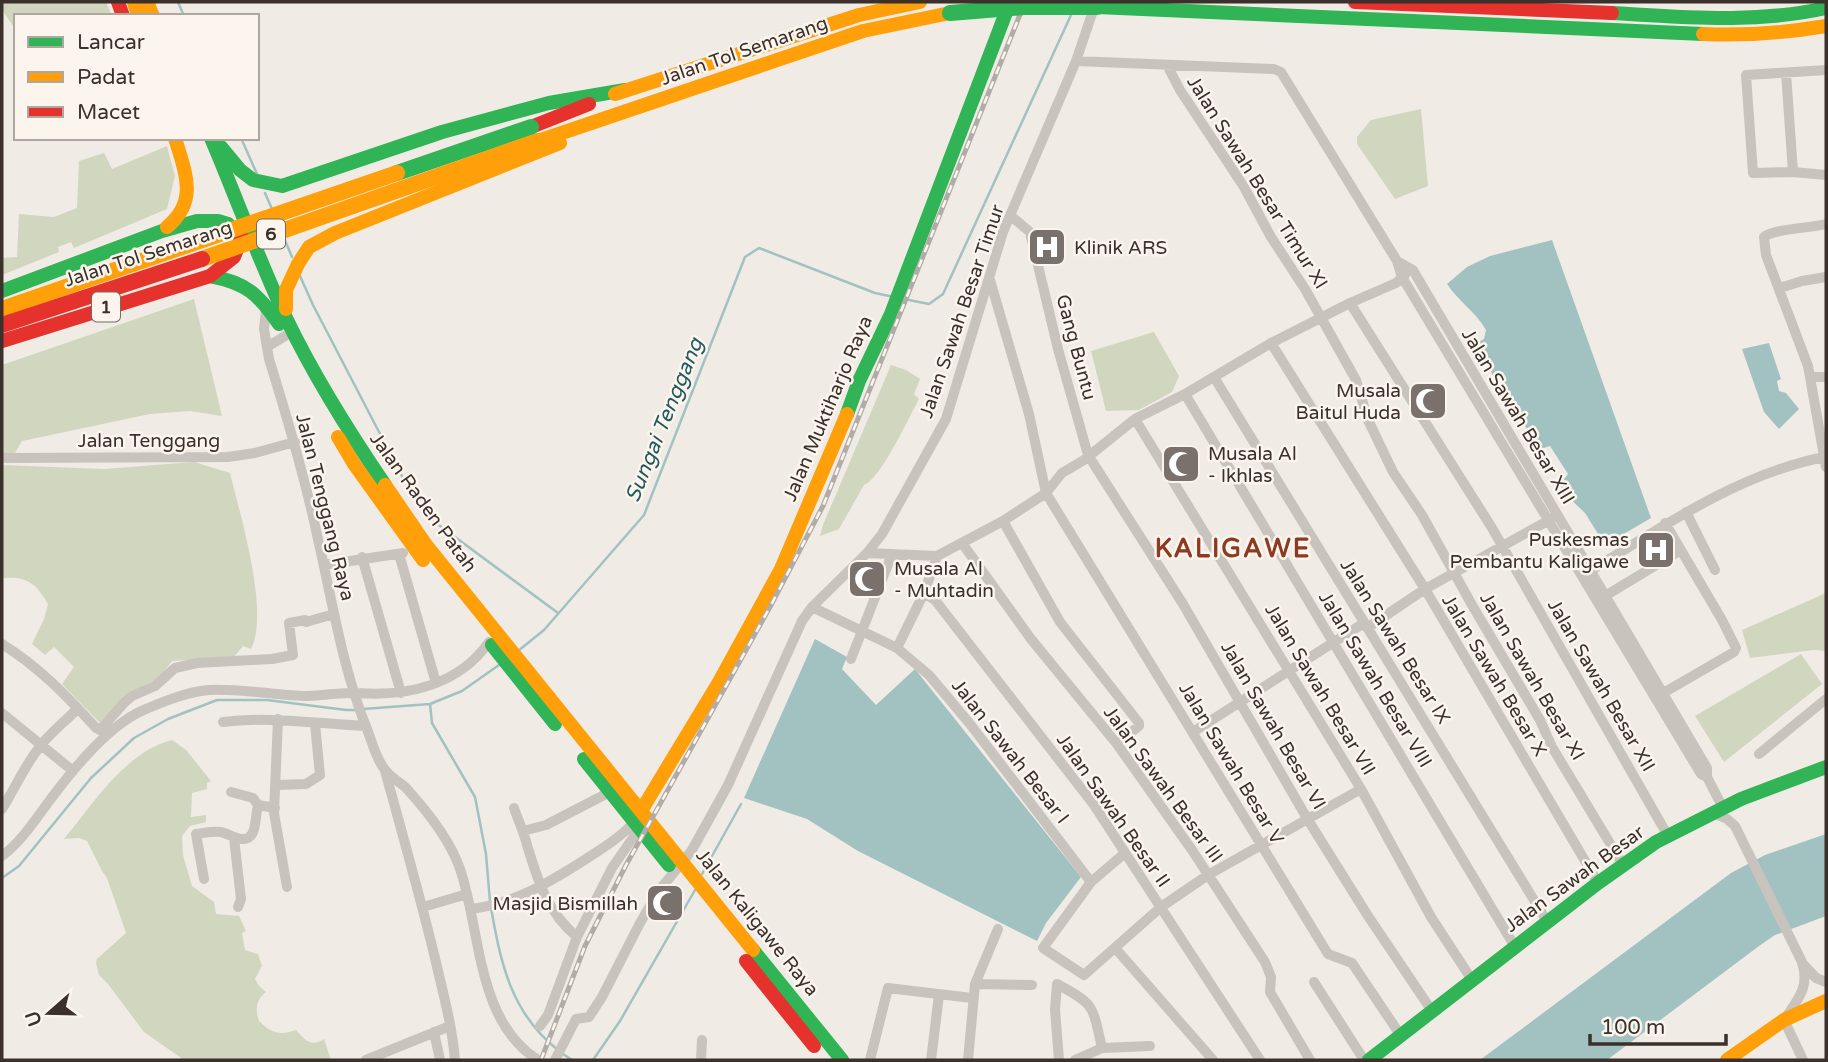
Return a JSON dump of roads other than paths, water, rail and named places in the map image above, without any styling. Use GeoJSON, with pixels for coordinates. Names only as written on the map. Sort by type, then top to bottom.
{"type":"FeatureCollection","features":[{"type":"Feature","properties":{"kind":"main road","name":"Jalan Tol Semarang"},"geometry":{"type":"LineString","coordinates":[[2,325],[217,254],[535,134],[625,90],[859,15],[920,2]]}},
{"type":"Feature","properties":{"kind":"main road","name":"Jalan Muktiharjo Raya"},"geometry":{"type":"LineString","coordinates":[[638,827],[781,569],[859,381],[891,314],[1010,2]]}},
{"type":"Feature","properties":{"kind":"main road"},"geometry":{"type":"LineString","coordinates":[[1355,2],[1737,19],[1804,13],[1826,8]]}},
{"type":"Feature","properties":{"kind":"main road","name":"Jalan Tol Semarang"},"geometry":{"type":"LineString","coordinates":[[2,309],[535,134],[634,110],[863,31],[950,13],[1096,5],[1738,36],[1782,34],[1826,26]]}},
{"type":"Feature","properties":{"kind":"main road"},"geometry":{"type":"LineString","coordinates":[[237,179],[282,186],[442,132],[549,103],[625,90]]}},
{"type":"Feature","properties":{"kind":"main road"},"geometry":{"type":"LineString","coordinates":[[283,327],[286,290],[309,247],[335,233],[553,147],[634,110]]}},
{"type":"Feature","properties":{"kind":"main road"},"geometry":{"type":"LineString","coordinates":[[162,231],[180,218],[188,199],[186,177],[176,140]]}},
{"type":"Feature","properties":{"kind":"main road"},"geometry":{"type":"LineString","coordinates":[[201,140],[242,239]]}},
{"type":"Feature","properties":{"kind":"main road"},"geometry":{"type":"LineString","coordinates":[[213,140],[237,179],[242,239]]}},
{"type":"Feature","properties":{"kind":"main road","name":"Jalan Raden Patah"},"geometry":{"type":"LineString","coordinates":[[237,179],[283,327]]}},
{"type":"Feature","properties":{"kind":"main road"},"geometry":{"type":"LineString","coordinates":[[2,291],[162,231],[197,221],[228,224],[267,272]]}},
{"type":"Feature","properties":{"kind":"main road","name":"1"},"geometry":{"type":"LineString","coordinates":[[2,341],[210,276],[234,257],[242,239]]}},
{"type":"Feature","properties":{"kind":"main road","name":"Jalan Raden Patah"},"geometry":{"type":"LineString","coordinates":[[242,239],[283,327],[414,550],[519,669],[638,827]]}},
{"type":"Feature","properties":{"kind":"main road"},"geometry":{"type":"LineString","coordinates":[[210,276],[232,279],[249,286],[283,327]]}},
{"type":"Feature","properties":{"kind":"main road","name":"Jalan Raden Patah"},"geometry":{"type":"LineString","coordinates":[[552,710],[638,827]]}},
{"type":"Feature","properties":{"kind":"main road","name":"Jalan Sawah Besar"},"geometry":{"type":"LineString","coordinates":[[1367,1060],[1598,883],[1668,836],[1741,799],[1826,767]]}},
{"type":"Feature","properties":{"kind":"main road","name":"Jalan Kaligawe Raya"},"geometry":{"type":"LineString","coordinates":[[638,827],[689,880],[842,1060]]}},
{"type":"Feature","properties":{"kind":"main road","name":"Jalan Kaligawe Raya"},"geometry":{"type":"LineString","coordinates":[[638,827],[689,880],[826,1060]]}},
{"type":"Feature","properties":{"kind":"main road"},"geometry":{"type":"LineString","coordinates":[[1727,1060],[1784,1020],[1826,1000]]}},
{"type":"Feature","properties":{"kind":"street","name":"Jalan Sawah Besar Timur"},"geometry":{"type":"LineString","coordinates":[[555,1059],[576,1019],[589,1017],[602,997],[639,923],[658,892],[689,880],[727,785],[802,621],[812,607],[867,554],[882,534],[946,419],[1003,232],[1076,61],[1096,5]]}},
{"type":"Feature","properties":{"kind":"street"},"geometry":{"type":"LineString","coordinates":[[1076,61],[1167,65]]}},
{"type":"Feature","properties":{"kind":"street","name":"Jalan Sawah Besar XIII"},"geometry":{"type":"LineString","coordinates":[[1167,65],[1274,69],[1281,72],[1398,261],[1413,270],[1553,518],[1659,696],[1707,768],[1707,777],[1718,810]]}},
{"type":"Feature","properties":{"kind":"street","name":"Jalan Sawah Besar Timur XI"},"geometry":{"type":"LineString","coordinates":[[1167,65],[1321,317]]}},
{"type":"Feature","properties":{"kind":"street"},"geometry":{"type":"LineString","coordinates":[[1826,71],[1746,75],[1752,173],[1793,172],[1826,175]]}},
{"type":"Feature","properties":{"kind":"street"},"geometry":{"type":"LineString","coordinates":[[1786,73],[1793,172]]}},
{"type":"Feature","properties":{"kind":"street","name":"Gang Buntu"},"geometry":{"type":"LineString","coordinates":[[1011,216],[1030,232],[1058,349],[1088,455]]}},
{"type":"Feature","properties":{"kind":"street"},"geometry":{"type":"LineString","coordinates":[[1586,573],[1665,523],[1766,474],[1825,462],[1811,377],[1766,256],[1764,237],[1773,231],[1807,229],[1826,224]]}},
{"type":"Feature","properties":{"kind":"street","name":"Jalan Sawah Besar XIII"},"geometry":{"type":"LineString","coordinates":[[1398,261],[1399,280],[1553,518]]}},
{"type":"Feature","properties":{"kind":"street"},"geometry":{"type":"LineString","coordinates":[[867,554],[937,556],[1003,522],[1046,493],[1062,472],[1084,460],[1135,419],[1185,394],[1271,343],[1399,280],[1413,270]]}},
{"type":"Feature","properties":{"kind":"street","name":"Jalan Sawah Besar V"},"geometry":{"type":"LineString","coordinates":[[989,278],[1029,414],[1046,493],[1328,954],[1352,963],[1401,1036]]}},
{"type":"Feature","properties":{"kind":"street"},"geometry":{"type":"LineString","coordinates":[[1780,288],[1802,281],[1826,278]]}},
{"type":"Feature","properties":{"kind":"street","name":"Jalan Sawah Besar XII"},"geometry":{"type":"LineString","coordinates":[[1350,303],[1503,547],[1668,836]]}},
{"type":"Feature","properties":{"kind":"street","name":"Jalan Tenggang Raya"},"geometry":{"type":"LineString","coordinates":[[266,305],[267,322],[264,329],[267,347],[295,442],[334,614],[365,724]]}},
{"type":"Feature","properties":{"kind":"street","name":"Jalan Sawah Besar XI"},"geometry":{"type":"LineString","coordinates":[[1321,317],[1356,380],[1368,420],[1393,472],[1422,516],[1541,720],[1552,747],[1623,865]]}},
{"type":"Feature","properties":{"kind":"street"},"geometry":{"type":"LineString","coordinates":[[267,347],[283,327]]}},
{"type":"Feature","properties":{"kind":"street","name":"Jalan Sawah Besar X"},"geometry":{"type":"LineString","coordinates":[[1271,343],[1425,589],[1598,883]]}},
{"type":"Feature","properties":{"kind":"street","name":"Jalan Sawah Besar IX"},"geometry":{"type":"LineString","coordinates":[[1214,377],[1548,923]]}},
{"type":"Feature","properties":{"kind":"street"},"geometry":{"type":"LineString","coordinates":[[1811,377],[1826,377]]}},
{"type":"Feature","properties":{"kind":"street","name":"Jalan Sawah Besar VIII"},"geometry":{"type":"LineString","coordinates":[[1185,394],[1515,947]]}},
{"type":"Feature","properties":{"kind":"street","name":"Jalan Sawah Besar VII"},"geometry":{"type":"LineString","coordinates":[[1135,419],[1361,789],[1431,917],[1472,980]]}},
{"type":"Feature","properties":{"kind":"street","name":"Jalan Tenggang"},"geometry":{"type":"LineString","coordinates":[[2,458],[228,457],[295,442]]}},
{"type":"Feature","properties":{"kind":"street","name":"Jalan Sawah Besar VI"},"geometry":{"type":"LineString","coordinates":[[1088,455],[1183,604],[1308,820],[1432,1011]]}},
{"type":"Feature","properties":{"kind":"street"},"geometry":{"type":"LineString","coordinates":[[1686,512],[1714,570]]}},
{"type":"Feature","properties":{"kind":"street"},"geometry":{"type":"LineString","coordinates":[[1193,732],[1333,642],[1553,518]]}},
{"type":"Feature","properties":{"kind":"street"},"geometry":{"type":"LineString","coordinates":[[1003,522],[1060,622],[1139,723],[1139,726],[1118,744]]}},
{"type":"Feature","properties":{"kind":"street"},"geometry":{"type":"LineString","coordinates":[[1659,696],[1734,652],[1736,648],[1665,523]]}},
{"type":"Feature","properties":{"kind":"street","name":"Jalan Sawah Besar III"},"geometry":{"type":"LineString","coordinates":[[961,543],[1031,639],[1118,744],[1208,875],[1265,962],[1271,977],[1270,992],[1310,1060]]}},
{"type":"Feature","properties":{"kind":"street"},"geometry":{"type":"LineString","coordinates":[[324,565],[414,550],[436,683]]}},
{"type":"Feature","properties":{"kind":"street"},"geometry":{"type":"LineString","coordinates":[[1605,596],[1681,550]]}},
{"type":"Feature","properties":{"kind":"street"},"geometry":{"type":"LineString","coordinates":[[851,659],[892,554]]}},
{"type":"Feature","properties":{"kind":"street"},"geometry":{"type":"LineString","coordinates":[[897,648],[924,593],[937,556]]}},
{"type":"Feature","properties":{"kind":"street"},"geometry":{"type":"LineString","coordinates":[[362,557],[401,693]]}},
{"type":"Feature","properties":{"kind":"street","name":"Jalan Sawah Besar XIII"},"geometry":{"type":"LineString","coordinates":[[1586,573],[1605,596],[1659,696]]}},
{"type":"Feature","properties":{"kind":"street","name":"Jalan Sawah Besar II"},"geometry":{"type":"LineString","coordinates":[[924,593],[935,600],[1094,805],[1260,1060]]}},
{"type":"Feature","properties":{"kind":"street","name":"Jalan Sawah Besar I"},"geometry":{"type":"LineString","coordinates":[[812,607],[897,648],[929,675],[1091,882]]}},
{"type":"Feature","properties":{"kind":"street"},"geometry":{"type":"LineString","coordinates":[[2,644],[61,691],[100,730],[132,696],[155,686],[174,668],[197,663],[272,659],[293,655],[289,623],[304,620],[306,622],[334,614]]}},
{"type":"Feature","properties":{"kind":"street"},"geometry":{"type":"LineString","coordinates":[[2,856],[26,833],[73,771],[104,738],[138,713],[194,692],[229,689],[308,696],[401,693],[436,683],[463,670],[492,640]]}},
{"type":"Feature","properties":{"kind":"street"},"geometry":{"type":"LineString","coordinates":[[1759,754],[1826,699]]}},
{"type":"Feature","properties":{"kind":"street"},"geometry":{"type":"LineString","coordinates":[[2,809],[24,768],[40,746],[78,709]]}},
{"type":"Feature","properties":{"kind":"street"},"geometry":{"type":"LineString","coordinates":[[2,713],[73,771]]}},
{"type":"Feature","properties":{"kind":"street"},"geometry":{"type":"LineString","coordinates":[[278,719],[274,813],[287,887]]}},
{"type":"Feature","properties":{"kind":"street"},"geometry":{"type":"LineString","coordinates":[[223,722],[278,719],[315,724],[365,724],[385,771],[423,907],[455,1060]]}},
{"type":"Feature","properties":{"kind":"street"},"geometry":{"type":"LineString","coordinates":[[276,785],[306,784],[320,775],[315,724]]}},
{"type":"Feature","properties":{"kind":"street"},"geometry":{"type":"LineString","coordinates":[[385,771],[407,789],[449,845],[460,868],[478,954],[494,1003],[506,1028],[536,1060]]}},
{"type":"Feature","properties":{"kind":"street"},"geometry":{"type":"LineString","coordinates":[[1125,853],[1091,882],[1043,948],[1084,975],[1161,907],[1208,875],[1361,789]]}},
{"type":"Feature","properties":{"kind":"street"},"geometry":{"type":"LineString","coordinates":[[231,792],[253,798],[258,805],[275,808]]}},
{"type":"Feature","properties":{"kind":"street"},"geometry":{"type":"LineString","coordinates":[[523,831],[554,821],[610,792]]}},
{"type":"Feature","properties":{"kind":"street"},"geometry":{"type":"LineString","coordinates":[[1741,799],[1734,816],[1737,830],[1802,962],[1809,972],[1826,982]]}},
{"type":"Feature","properties":{"kind":"street"},"geometry":{"type":"LineString","coordinates":[[233,838],[251,836],[258,805]]}},
{"type":"Feature","properties":{"kind":"street"},"geometry":{"type":"LineString","coordinates":[[514,808],[540,887],[555,914],[577,937]]}},
{"type":"Feature","properties":{"kind":"street"},"geometry":{"type":"LineString","coordinates":[[1718,810],[1737,830]]}},
{"type":"Feature","properties":{"kind":"street"},"geometry":{"type":"LineString","coordinates":[[470,909],[494,905],[540,887],[638,827]]}},
{"type":"Feature","properties":{"kind":"street"},"geometry":{"type":"LineString","coordinates":[[540,1026],[548,1014],[577,937],[612,868],[638,827]]}},
{"type":"Feature","properties":{"kind":"street"},"geometry":{"type":"LineString","coordinates":[[204,879],[196,834],[217,831],[230,834],[233,838],[241,899],[238,907]]}},
{"type":"Feature","properties":{"kind":"street"},"geometry":{"type":"LineString","coordinates":[[423,907],[467,894]]}},
{"type":"Feature","properties":{"kind":"street"},"geometry":{"type":"LineString","coordinates":[[968,1060],[975,984],[998,929]]}},
{"type":"Feature","properties":{"kind":"street"},"geometry":{"type":"LineString","coordinates":[[1116,949],[1213,1060]]}},
{"type":"Feature","properties":{"kind":"street"},"geometry":{"type":"LineString","coordinates":[[1802,962],[1806,975],[1804,988],[1784,1020],[1803,1060]]}},
{"type":"Feature","properties":{"kind":"street"},"geometry":{"type":"LineString","coordinates":[[1314,982],[1367,1060]]}},
{"type":"Feature","properties":{"kind":"street"},"geometry":{"type":"LineString","coordinates":[[975,984],[1032,985]]}},
{"type":"Feature","properties":{"kind":"street"},"geometry":{"type":"LineString","coordinates":[[1059,1060],[1055,1010],[1057,984],[1077,994],[1093,1007],[1102,1048]]}},
{"type":"Feature","properties":{"kind":"street"},"geometry":{"type":"LineString","coordinates":[[870,1060],[888,988],[972,998]]}},
{"type":"Feature","properties":{"kind":"street"},"geometry":{"type":"LineString","coordinates":[[931,1060],[939,995]]}},
{"type":"Feature","properties":{"kind":"street"},"geometry":{"type":"LineString","coordinates":[[366,1060],[450,1026]]}},
{"type":"Feature","properties":{"kind":"street"},"geometry":{"type":"LineString","coordinates":[[434,1032],[440,1060]]}},
{"type":"Feature","properties":{"kind":"street"},"geometry":{"type":"LineString","coordinates":[[701,1060],[702,1040]]}},
{"type":"Feature","properties":{"kind":"street"},"geometry":{"type":"LineString","coordinates":[[1075,1060],[1102,1048],[1150,1046]]}},
{"type":"Feature","properties":{"kind":"water"},"geometry":{"type":"Polygon","coordinates":[[[1552,240],[1651,518],[1605,545],[1585,513],[1564,493],[1560,485],[1568,474],[1550,446],[1538,450],[1513,408],[1506,404],[1487,363],[1474,344],[1484,339],[1486,330],[1447,284],[1467,267],[1490,256],[1552,240]]]}},
{"type":"Feature","properties":{"kind":"water"},"geometry":{"type":"Polygon","coordinates":[[[1769,343],[1781,379],[1777,381],[1779,391],[1786,393],[1799,409],[1779,429],[1764,412],[1742,349],[1769,343]]]}},
{"type":"Feature","properties":{"kind":"water"},"geometry":{"type":"Polygon","coordinates":[[[815,639],[847,657],[842,669],[876,705],[915,669],[1081,877],[1046,923],[1037,941],[858,851],[807,819],[744,798],[815,639]]]}},
{"type":"Feature","properties":{"kind":"water"},"geometry":{"type":"Polygon","coordinates":[[[1826,834],[1826,916],[1775,935],[1607,1060],[1480,1060],[1731,873],[1765,855],[1826,834]]]}},
{"type":"Feature","properties":{"kind":"waterway"},"geometry":{"type":"LineString","coordinates":[[178,2],[183,14]]}},
{"type":"Feature","properties":{"kind":"waterway","name":"Sungai Tenggang"},"geometry":{"type":"LineString","coordinates":[[904,299],[929,304],[943,294],[1071,15]]}},
{"type":"Feature","properties":{"kind":"waterway"},"geometry":{"type":"LineString","coordinates":[[242,140],[257,174]]}},
{"type":"Feature","properties":{"kind":"waterway"},"geometry":{"type":"LineString","coordinates":[[265,193],[272,209]]}},
{"type":"Feature","properties":{"kind":"waterway"},"geometry":{"type":"LineString","coordinates":[[284,238],[292,257]]}},
{"type":"Feature","properties":{"kind":"waterway","name":"Sungai Tenggang"},"geometry":{"type":"LineString","coordinates":[[518,651],[544,630],[644,515],[745,257],[759,248],[875,293],[894,297]]}},
{"type":"Feature","properties":{"kind":"waterway"},"geometry":{"type":"LineString","coordinates":[[300,276],[404,480],[432,520],[558,613]]}},
{"type":"Feature","properties":{"kind":"waterway","name":"Sungai Tenggang"},"geometry":{"type":"LineString","coordinates":[[363,709],[430,704],[462,691],[499,665]]}},
{"type":"Feature","properties":{"kind":"waterway","name":"Sungai Tenggang"},"geometry":{"type":"LineString","coordinates":[[2,878],[19,866],[91,778],[134,738],[168,719],[217,700],[267,700],[356,710]]}},
{"type":"Feature","properties":{"kind":"waterway"},"geometry":{"type":"LineString","coordinates":[[430,704],[432,723],[475,797],[486,854],[490,902]]}},
{"type":"Feature","properties":{"kind":"waterway"},"geometry":{"type":"LineString","coordinates":[[702,874],[741,804]]}},
{"type":"Feature","properties":{"kind":"waterway"},"geometry":{"type":"LineString","coordinates":[[593,1060],[620,1021],[695,890]]}},
{"type":"Feature","properties":{"kind":"waterway"},"geometry":{"type":"LineString","coordinates":[[491,908],[504,968],[519,1004],[542,1036],[558,1050]]}},
{"type":"Feature","properties":{"kind":"waterway"},"geometry":{"type":"LineString","coordinates":[[563,1054],[572,1060]]}},
{"type":"Feature","properties":{"kind":"railway"},"geometry":{"type":"LineString","coordinates":[[541,1060],[585,946],[626,865],[770,607],[823,506],[1025,2]]}},
{"type":"Feature","properties":{"kind":"place","name":"Klinik ARS"},"geometry":{"type":"Point","coordinates":[1047,247]}},
{"type":"Feature","properties":{"kind":"place","name":"Musala Baitul Huda"},"geometry":{"type":"Point","coordinates":[1428,401]}},
{"type":"Feature","properties":{"kind":"place","name":"Musala Al - Ikhlas"},"geometry":{"type":"Point","coordinates":[1181,464]}},
{"type":"Feature","properties":{"kind":"place","name":"Puskesmas Pembantu Kaligawe"},"geometry":{"type":"Point","coordinates":[1656,550]}},
{"type":"Feature","properties":{"kind":"place","name":"Musala Al - Muhtadin"},"geometry":{"type":"Point","coordinates":[867,579]}},
{"type":"Feature","properties":{"kind":"place","name":"Masjid Bismillah"},"geometry":{"type":"Point","coordinates":[665,903]}},
{"type":"Feature","properties":{"kind":"district","name":"KALIGAWE"},"geometry":{"type":"Point","coordinates":[1233,548]}}]}
